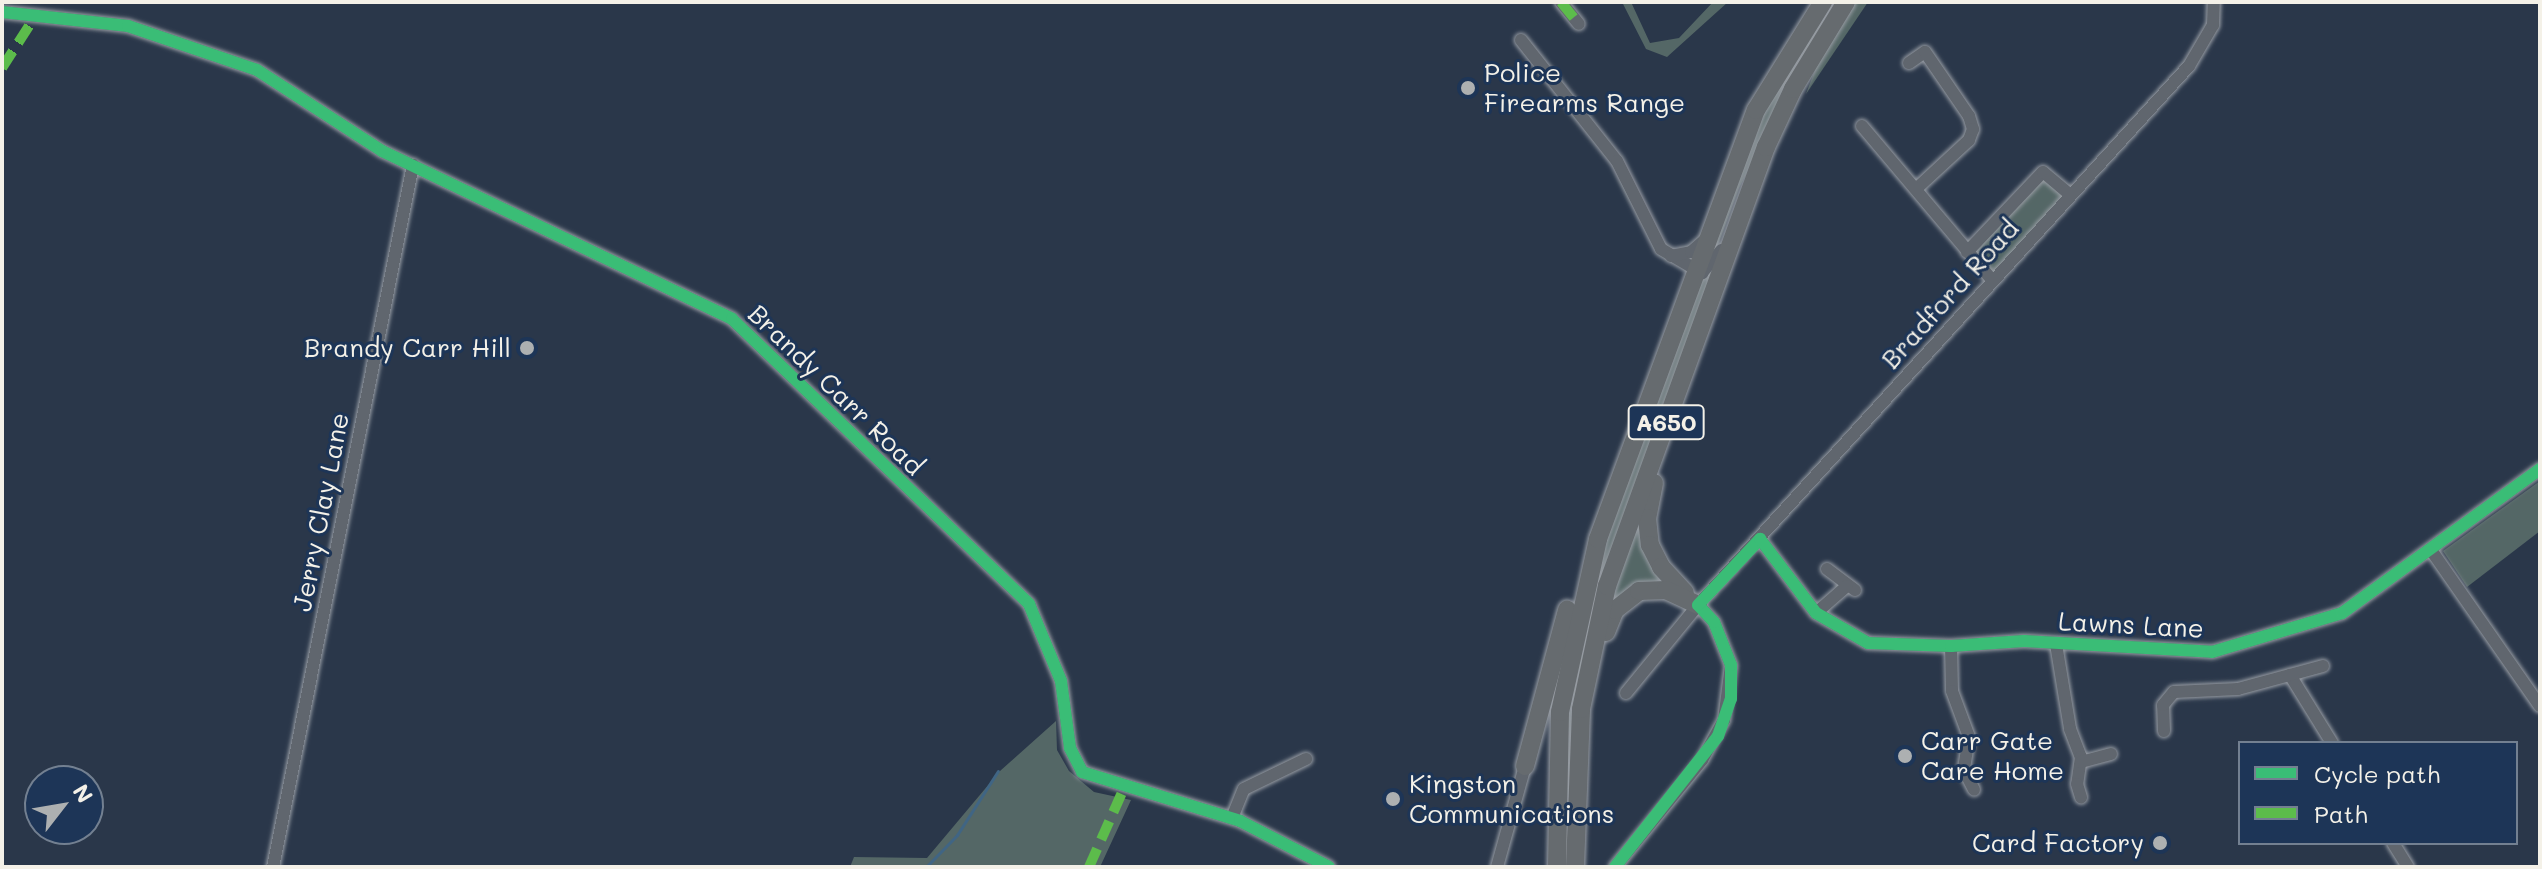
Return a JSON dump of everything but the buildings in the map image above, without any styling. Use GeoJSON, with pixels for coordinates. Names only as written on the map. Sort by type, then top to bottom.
{"type":"FeatureCollection","features":[{"type":"Feature","properties":{"kind":"highway","name":"A650"},"geometry":{"type":"LineString","coordinates":[[1557,867],[1560,712],[1574,630],[1598,539],[1756,110],[1823,2]]}},
{"type":"Feature","properties":{"kind":"highway","name":"A650"},"geometry":{"type":"LineString","coordinates":[[1575,867],[1573,836],[1581,709],[1595,635],[1620,546],[1753,182],[1793,89],[1846,2]]}},
{"type":"Feature","properties":{"kind":"highway"},"geometry":{"type":"LineString","coordinates":[[1662,433],[1648,533],[1661,567],[1698,605]]}},
{"type":"Feature","properties":{"kind":"highway"},"geometry":{"type":"LineString","coordinates":[[1525,766],[1573,589],[1598,539]]}},
{"type":"Feature","properties":{"kind":"highway"},"geometry":{"type":"LineString","coordinates":[[1573,836],[1594,682],[1610,619],[1622,602],[1648,589],[1666,590],[1698,605]]}},
{"type":"Feature","properties":{"kind":"street"},"geometry":{"type":"LineString","coordinates":[[1561,2],[1579,24]]}},
{"type":"Feature","properties":{"kind":"street","name":"Bradford Road"},"geometry":{"type":"LineString","coordinates":[[1626,693],[1698,605],[2069,194],[2189,66],[2213,25],[2214,2]]}},
{"type":"Feature","properties":{"kind":"street","name":"Brandy Carr Road"},"geometry":{"type":"LineString","coordinates":[[2,12],[128,26],[243,64],[413,165],[732,319],[1029,604],[1061,681],[1070,748],[1082,772],[1232,818],[1270,833],[1329,867]]}},
{"type":"Feature","properties":{"kind":"street"},"geometry":{"type":"LineString","coordinates":[[1521,40],[1617,161],[1656,244],[1671,256],[1702,273],[1718,256],[1737,204],[1753,182]]}},
{"type":"Feature","properties":{"kind":"street"},"geometry":{"type":"LineString","coordinates":[[1909,63],[1925,52],[1969,116],[1973,129],[1969,140],[1916,189]]}},
{"type":"Feature","properties":{"kind":"street"},"geometry":{"type":"LineString","coordinates":[[1862,126],[1992,280]]}},
{"type":"Feature","properties":{"kind":"street","name":"Jerry Clay Lane"},"geometry":{"type":"LineString","coordinates":[[273,867],[413,165]]}},
{"type":"Feature","properties":{"kind":"street"},"geometry":{"type":"LineString","coordinates":[[1967,252],[2043,172],[2069,194]]}},
{"type":"Feature","properties":{"kind":"street"},"geometry":{"type":"LineString","coordinates":[[1671,256],[1691,252],[1707,239]]}},
{"type":"Feature","properties":{"kind":"street","name":"Lawns Lane"},"geometry":{"type":"LineString","coordinates":[[1760,539],[1816,613],[1847,636],[1868,643],[1951,646],[1996,640],[2212,652],[2342,613],[2540,469]]}},
{"type":"Feature","properties":{"kind":"street"},"geometry":{"type":"LineString","coordinates":[[2431,550],[2540,706]]}},
{"type":"Feature","properties":{"kind":"street"},"geometry":{"type":"LineString","coordinates":[[1816,613],[1851,588],[1827,569]]}},
{"type":"Feature","properties":{"kind":"street"},"geometry":{"type":"LineString","coordinates":[[1615,867],[1702,760],[1724,720],[1731,665],[1714,622],[1698,605]]}},
{"type":"Feature","properties":{"kind":"street"},"geometry":{"type":"LineString","coordinates":[[2056,644],[2081,762],[2081,797]]}},
{"type":"Feature","properties":{"kind":"street"},"geometry":{"type":"LineString","coordinates":[[1951,646],[1953,700],[1969,737],[1959,771],[1974,790]]}},
{"type":"Feature","properties":{"kind":"street"},"geometry":{"type":"LineString","coordinates":[[2164,731],[2163,705],[2174,692],[2238,689],[2323,666]]}},
{"type":"Feature","properties":{"kind":"street"},"geometry":{"type":"LineString","coordinates":[[2290,675],[2331,741]]}},
{"type":"Feature","properties":{"kind":"street"},"geometry":{"type":"LineString","coordinates":[[2081,762],[2111,754]]}},
{"type":"Feature","properties":{"kind":"street"},"geometry":{"type":"LineString","coordinates":[[1232,818],[1244,789],[1306,759]]}},
{"type":"Feature","properties":{"kind":"street"},"geometry":{"type":"LineString","coordinates":[[1497,867],[1525,766]]}},
{"type":"Feature","properties":{"kind":"street"},"geometry":{"type":"LineString","coordinates":[[2394,845],[2408,867]]}},
{"type":"Feature","properties":{"kind":"shaded area"},"geometry":{"type":"Polygon","coordinates":[[[1622,2],[1631,2],[1650,43],[1679,38],[1713,2],[1728,2],[1667,57],[1646,49],[1622,2]]]}},
{"type":"Feature","properties":{"kind":"shaded area"},"geometry":{"type":"Polygon","coordinates":[[[1833,2],[1739,188],[1713,258],[1708,253],[1742,157],[1792,58],[1833,2]]]}},
{"type":"Feature","properties":{"kind":"shaded area"},"geometry":{"type":"Polygon","coordinates":[[[1856,2],[1868,2],[1806,94],[1818,62],[1856,2]]]}},
{"type":"Feature","properties":{"kind":"shaded area"},"geometry":{"type":"Polygon","coordinates":[[[2043,172],[2069,194],[1998,278],[1972,256],[2043,172]]]}},
{"type":"Feature","properties":{"kind":"shaded area"},"geometry":{"type":"Polygon","coordinates":[[[1713,272],[1658,424],[1571,738],[1568,867],[1563,867],[1568,696],[1614,512],[1699,277],[1713,272]]]}},
{"type":"Feature","properties":{"kind":"shaded area"},"geometry":{"type":"Polygon","coordinates":[[[2540,481],[2540,531],[2467,587],[2443,551],[2540,481]]]}},
{"type":"Feature","properties":{"kind":"shaded area"},"geometry":{"type":"Polygon","coordinates":[[[1637,522],[1661,580],[1612,601],[1637,522]]]}},
{"type":"Feature","properties":{"kind":"shaded area"},"geometry":{"type":"Polygon","coordinates":[[[1056,721],[1057,750],[1069,771],[1094,792],[1131,800],[1100,867],[850,867],[854,857],[927,858],[1000,771],[1056,721]]]}},
{"type":"Feature","properties":{"kind":"waterway"},"geometry":{"type":"LineString","coordinates":[[926,867],[957,835],[998,771]]}},
{"type":"Feature","properties":{"kind":"marked path"},"geometry":{"type":"LineString","coordinates":[[1561,2],[1579,24]]}},
{"type":"Feature","properties":{"kind":"marked path"},"geometry":{"type":"LineString","coordinates":[[2,68],[36,15]]}},
{"type":"Feature","properties":{"kind":"marked path"},"geometry":{"type":"LineString","coordinates":[[1089,867],[1124,788]]}},
{"type":"Feature","properties":{"kind":"cycle path"},"geometry":{"type":"LineString","coordinates":[[2,12],[128,26],[257,70],[382,151],[732,319],[1029,604],[1061,681],[1070,748],[1082,772],[1240,821],[1329,867]]}},
{"type":"Feature","properties":{"kind":"cycle path"},"geometry":{"type":"LineString","coordinates":[[1615,867],[1718,736],[1731,699],[1731,665],[1714,622],[1698,605],[1760,539],[1816,613],[1868,643],[1951,646],[2024,641],[2212,652],[2342,613],[2540,469]]}},
{"type":"Feature","properties":{"kind":"place","name":"Police Firearms Range"},"geometry":{"type":"Point","coordinates":[1468,88]}},
{"type":"Feature","properties":{"kind":"place","name":"Brandy Carr Hill"},"geometry":{"type":"Point","coordinates":[527,348]}},
{"type":"Feature","properties":{"kind":"place","name":"Carr Gate Care Home"},"geometry":{"type":"Point","coordinates":[1905,756]}},
{"type":"Feature","properties":{"kind":"place","name":"Kingston Communications"},"geometry":{"type":"Point","coordinates":[1393,799]}},
{"type":"Feature","properties":{"kind":"place","name":"Card Factory"},"geometry":{"type":"Point","coordinates":[2160,843]}}]}
